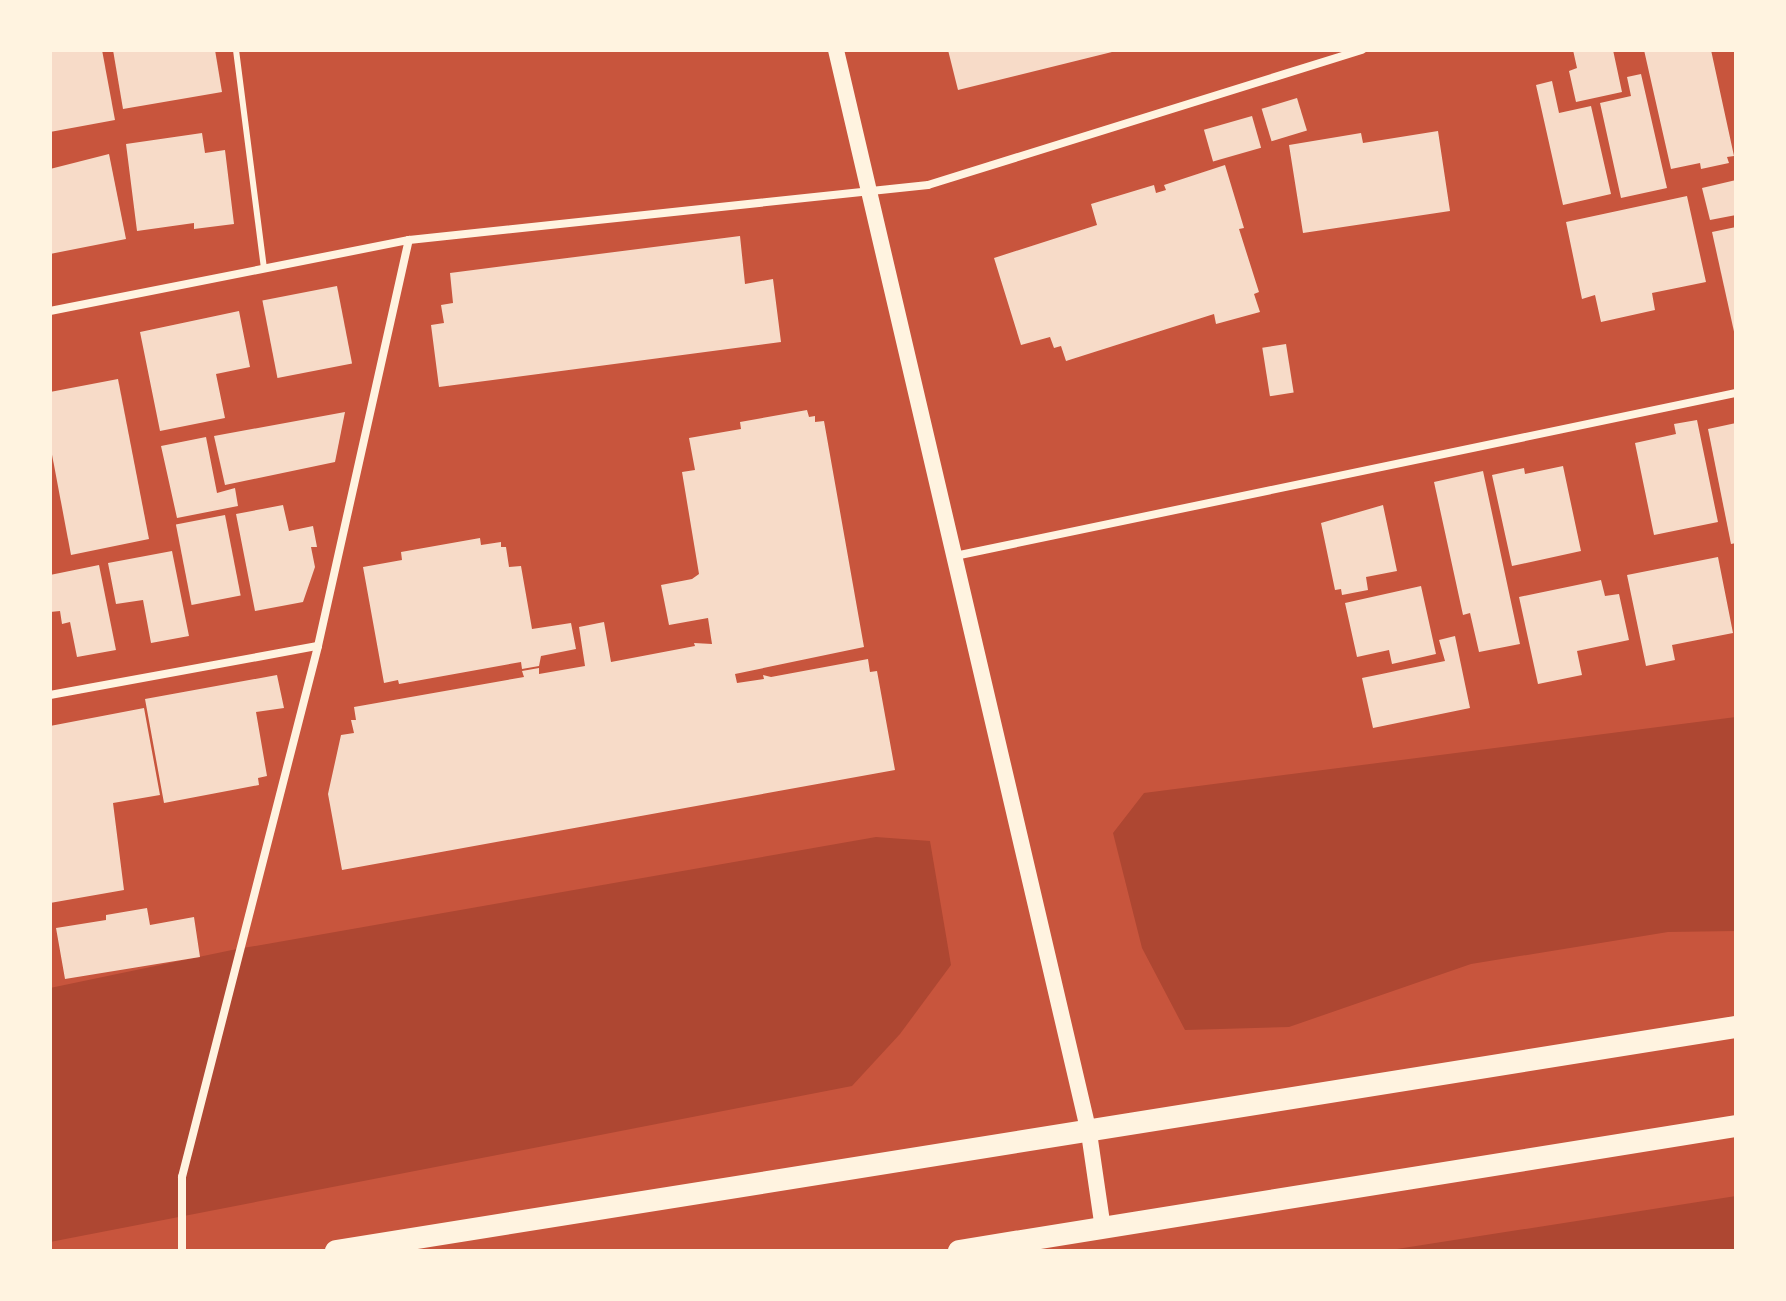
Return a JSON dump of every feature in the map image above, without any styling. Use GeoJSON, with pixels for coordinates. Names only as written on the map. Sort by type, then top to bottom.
{"type":"FeatureCollection","features":[{"type":"Feature","properties":{"kind":"highway"},"geometry":{"type":"LineString","coordinates":[[336,1251],[1089,1133],[1736,1027]]}},
{"type":"Feature","properties":{"kind":"highway"},"geometry":{"type":"LineString","coordinates":[[959,1251],[1736,1126]]}},
{"type":"Feature","properties":{"kind":"main road"},"geometry":{"type":"LineString","coordinates":[[836,50],[1089,1133],[1103,1229]]}},
{"type":"Feature","properties":{"kind":"street"},"geometry":{"type":"LineString","coordinates":[[50,311],[409,240],[928,185],[1362,50]]}},
{"type":"Feature","properties":{"kind":"street"},"geometry":{"type":"LineString","coordinates":[[182,1251],[182,1177],[318,646],[409,240]]}},
{"type":"Feature","properties":{"kind":"street"},"geometry":{"type":"LineString","coordinates":[[954,556],[1736,393]]}},
{"type":"Feature","properties":{"kind":"street"},"geometry":{"type":"LineString","coordinates":[[50,695],[318,646]]}},
{"type":"Feature","properties":{"kind":"lane"},"geometry":{"type":"LineString","coordinates":[[236,50],[264,268]]}},
{"type":"Feature","properties":{"kind":"shaded area"},"geometry":{"type":"Polygon","coordinates":[[[1736,717],[1736,931],[1668,932],[1471,964],[1289,1027],[1185,1030],[1142,948],[1113,833],[1144,793],[1736,717]]]}},
{"type":"Feature","properties":{"kind":"shaded area"},"geometry":{"type":"Polygon","coordinates":[[[876,837],[930,841],[951,965],[900,1034],[852,1086],[50,1242],[50,988],[232,950],[876,837]]]}},
{"type":"Feature","properties":{"kind":"shaded area"},"geometry":{"type":"Polygon","coordinates":[[[1736,1196],[1736,1251],[1384,1251],[1736,1196]]]}},
{"type":"Feature","properties":{"kind":"building"},"geometry":{"type":"Polygon","coordinates":[[[50,50],[102,50],[115,120],[50,132],[50,50]]]}},
{"type":"Feature","properties":{"kind":"building"},"geometry":{"type":"Polygon","coordinates":[[[113,50],[215,50],[222,92],[123,109],[113,50]]]}},
{"type":"Feature","properties":{"kind":"building"},"geometry":{"type":"Polygon","coordinates":[[[948,50],[1116,50],[1116,51],[958,90],[948,50]]]}},
{"type":"Feature","properties":{"kind":"building"},"geometry":{"type":"Polygon","coordinates":[[[1573,50],[1613,50],[1622,92],[1576,102],[1569,71],[1577,68],[1573,50]]]}},
{"type":"Feature","properties":{"kind":"building"},"geometry":{"type":"Polygon","coordinates":[[[1644,50],[1711,50],[1734,156],[1727,157],[1729,163],[1701,169],[1700,163],[1671,169],[1644,50]]]}},
{"type":"Feature","properties":{"kind":"building"},"geometry":{"type":"Polygon","coordinates":[[[1641,74],[1667,188],[1621,198],[1600,103],[1631,96],[1627,77],[1641,74]]]}},
{"type":"Feature","properties":{"kind":"building"},"geometry":{"type":"Polygon","coordinates":[[[1552,81],[1559,113],[1591,106],[1611,194],[1563,205],[1536,85],[1552,81]]]}},
{"type":"Feature","properties":{"kind":"building"},"geometry":{"type":"Polygon","coordinates":[[[1297,98],[1307,131],[1272,141],[1262,109],[1297,98]]]}},
{"type":"Feature","properties":{"kind":"building"},"geometry":{"type":"Polygon","coordinates":[[[1252,116],[1261,148],[1213,162],[1204,130],[1252,116]]]}},
{"type":"Feature","properties":{"kind":"building"},"geometry":{"type":"Polygon","coordinates":[[[1438,131],[1450,211],[1303,233],[1289,145],[1361,133],[1363,143],[1438,131]]]}},
{"type":"Feature","properties":{"kind":"building"},"geometry":{"type":"Polygon","coordinates":[[[202,133],[205,153],[225,150],[234,224],[194,229],[194,223],[137,231],[126,144],[202,133]]]}},
{"type":"Feature","properties":{"kind":"building"},"geometry":{"type":"Polygon","coordinates":[[[109,154],[126,239],[50,254],[50,169],[109,154]]]}},
{"type":"Feature","properties":{"kind":"building"},"geometry":{"type":"Polygon","coordinates":[[[1225,165],[1244,228],[1239,229],[1259,292],[1254,294],[1260,312],[1216,324],[1214,314],[1066,361],[1061,346],[1054,348],[1050,337],[1021,345],[994,258],[1097,225],[1091,204],[1154,185],[1156,193],[1166,190],[1164,185],[1225,165]]]}},
{"type":"Feature","properties":{"kind":"building"},"geometry":{"type":"Polygon","coordinates":[[[1736,180],[1736,215],[1710,220],[1702,188],[1736,180]]]}},
{"type":"Feature","properties":{"kind":"building"},"geometry":{"type":"Polygon","coordinates":[[[1687,196],[1706,282],[1652,293],[1655,310],[1601,322],[1595,295],[1582,299],[1566,222],[1687,196]]]}},
{"type":"Feature","properties":{"kind":"building"},"geometry":{"type":"Polygon","coordinates":[[[1736,227],[1736,336],[1735,336],[1712,232],[1736,227]]]}},
{"type":"Feature","properties":{"kind":"building"},"geometry":{"type":"Polygon","coordinates":[[[740,236],[745,284],[773,279],[781,342],[439,387],[431,325],[444,323],[441,305],[453,303],[450,273],[740,236]]]}},
{"type":"Feature","properties":{"kind":"building"},"geometry":{"type":"Polygon","coordinates":[[[337,286],[352,364],[277,378],[262,301],[337,286]]]}},
{"type":"Feature","properties":{"kind":"building"},"geometry":{"type":"Polygon","coordinates":[[[239,311],[250,367],[216,374],[225,418],[160,431],[140,332],[239,311]]]}},
{"type":"Feature","properties":{"kind":"building"},"geometry":{"type":"Polygon","coordinates":[[[1286,344],[1294,392],[1270,396],[1262,348],[1286,344]]]}},
{"type":"Feature","properties":{"kind":"building"},"geometry":{"type":"Polygon","coordinates":[[[118,379],[149,539],[71,555],[50,444],[50,392],[118,379]]]}},
{"type":"Feature","properties":{"kind":"building"},"geometry":{"type":"Polygon","coordinates":[[[807,410],[809,417],[815,416],[815,422],[824,421],[864,647],[735,674],[737,683],[764,679],[763,675],[771,677],[868,659],[870,672],[877,671],[895,770],[342,870],[328,794],[341,735],[354,733],[351,720],[356,720],[354,707],[524,677],[522,671],[539,668],[539,674],[585,666],[579,627],[604,622],[611,662],[695,646],[694,643],[712,644],[708,618],[669,625],[661,585],[692,579],[699,574],[682,472],[695,470],[689,438],[741,429],[740,422],[807,410]]]}},
{"type":"Feature","properties":{"kind":"building"},"geometry":{"type":"Polygon","coordinates":[[[345,412],[335,462],[225,485],[214,436],[345,412]]]}},
{"type":"Feature","properties":{"kind":"building"},"geometry":{"type":"Polygon","coordinates":[[[1697,420],[1718,522],[1654,535],[1635,443],[1676,434],[1674,424],[1697,420]]]}},
{"type":"Feature","properties":{"kind":"building"},"geometry":{"type":"Polygon","coordinates":[[[1736,423],[1736,543],[1731,544],[1708,429],[1736,423]]]}},
{"type":"Feature","properties":{"kind":"building"},"geometry":{"type":"Polygon","coordinates":[[[206,437],[217,493],[235,488],[238,506],[177,518],[161,446],[206,437]]]}},
{"type":"Feature","properties":{"kind":"building"},"geometry":{"type":"Polygon","coordinates":[[[1563,466],[1581,551],[1512,566],[1492,475],[1524,468],[1525,474],[1563,466]]]}},
{"type":"Feature","properties":{"kind":"building"},"geometry":{"type":"Polygon","coordinates":[[[1483,471],[1520,644],[1479,652],[1470,613],[1463,615],[1434,482],[1483,471]]]}},
{"type":"Feature","properties":{"kind":"building"},"geometry":{"type":"Polygon","coordinates":[[[283,505],[289,531],[313,526],[317,547],[311,547],[315,567],[303,602],[255,611],[236,514],[283,505]]]}},
{"type":"Feature","properties":{"kind":"building"},"geometry":{"type":"Polygon","coordinates":[[[1383,505],[1397,571],[1366,577],[1368,590],[1342,595],[1341,589],[1335,590],[1321,523],[1383,505]]]}},
{"type":"Feature","properties":{"kind":"building"},"geometry":{"type":"Polygon","coordinates":[[[225,515],[241,595],[192,605],[176,525],[225,515]]]}},
{"type":"Feature","properties":{"kind":"building"},"geometry":{"type":"Polygon","coordinates":[[[480,538],[481,545],[501,542],[501,547],[506,547],[509,567],[521,566],[532,629],[571,623],[576,649],[541,656],[539,666],[522,669],[521,662],[399,684],[398,680],[384,683],[363,567],[402,560],[401,552],[480,538]]]}},
{"type":"Feature","properties":{"kind":"building"},"geometry":{"type":"Polygon","coordinates":[[[172,551],[189,636],[151,643],[143,600],[116,604],[108,563],[172,551]]]}},
{"type":"Feature","properties":{"kind":"building"},"geometry":{"type":"Polygon","coordinates":[[[1718,557],[1733,633],[1672,645],[1675,660],[1646,666],[1627,575],[1718,557]]]}},
{"type":"Feature","properties":{"kind":"building"},"geometry":{"type":"Polygon","coordinates":[[[99,565],[116,650],[77,657],[70,622],[62,624],[60,611],[50,612],[50,575],[99,565]]]}},
{"type":"Feature","properties":{"kind":"building"},"geometry":{"type":"Polygon","coordinates":[[[1601,580],[1605,596],[1619,594],[1629,640],[1577,651],[1582,675],[1538,684],[1519,597],[1601,580]]]}},
{"type":"Feature","properties":{"kind":"building"},"geometry":{"type":"Polygon","coordinates":[[[1421,586],[1436,654],[1392,664],[1389,650],[1357,657],[1345,603],[1421,586]]]}},
{"type":"Feature","properties":{"kind":"building"},"geometry":{"type":"Polygon","coordinates":[[[1455,636],[1470,708],[1373,728],[1362,678],[1445,661],[1439,640],[1455,636]]]}},
{"type":"Feature","properties":{"kind":"building"},"geometry":{"type":"Polygon","coordinates":[[[277,675],[284,708],[256,712],[267,776],[258,778],[259,785],[164,803],[145,699],[277,675]]]}},
{"type":"Feature","properties":{"kind":"building"},"geometry":{"type":"Polygon","coordinates":[[[144,708],[160,795],[113,803],[124,890],[50,903],[50,726],[144,708]]]}},
{"type":"Feature","properties":{"kind":"building"},"geometry":{"type":"Polygon","coordinates":[[[147,908],[150,925],[194,917],[200,957],[65,979],[56,928],[106,920],[106,915],[147,908]]]}}]}
